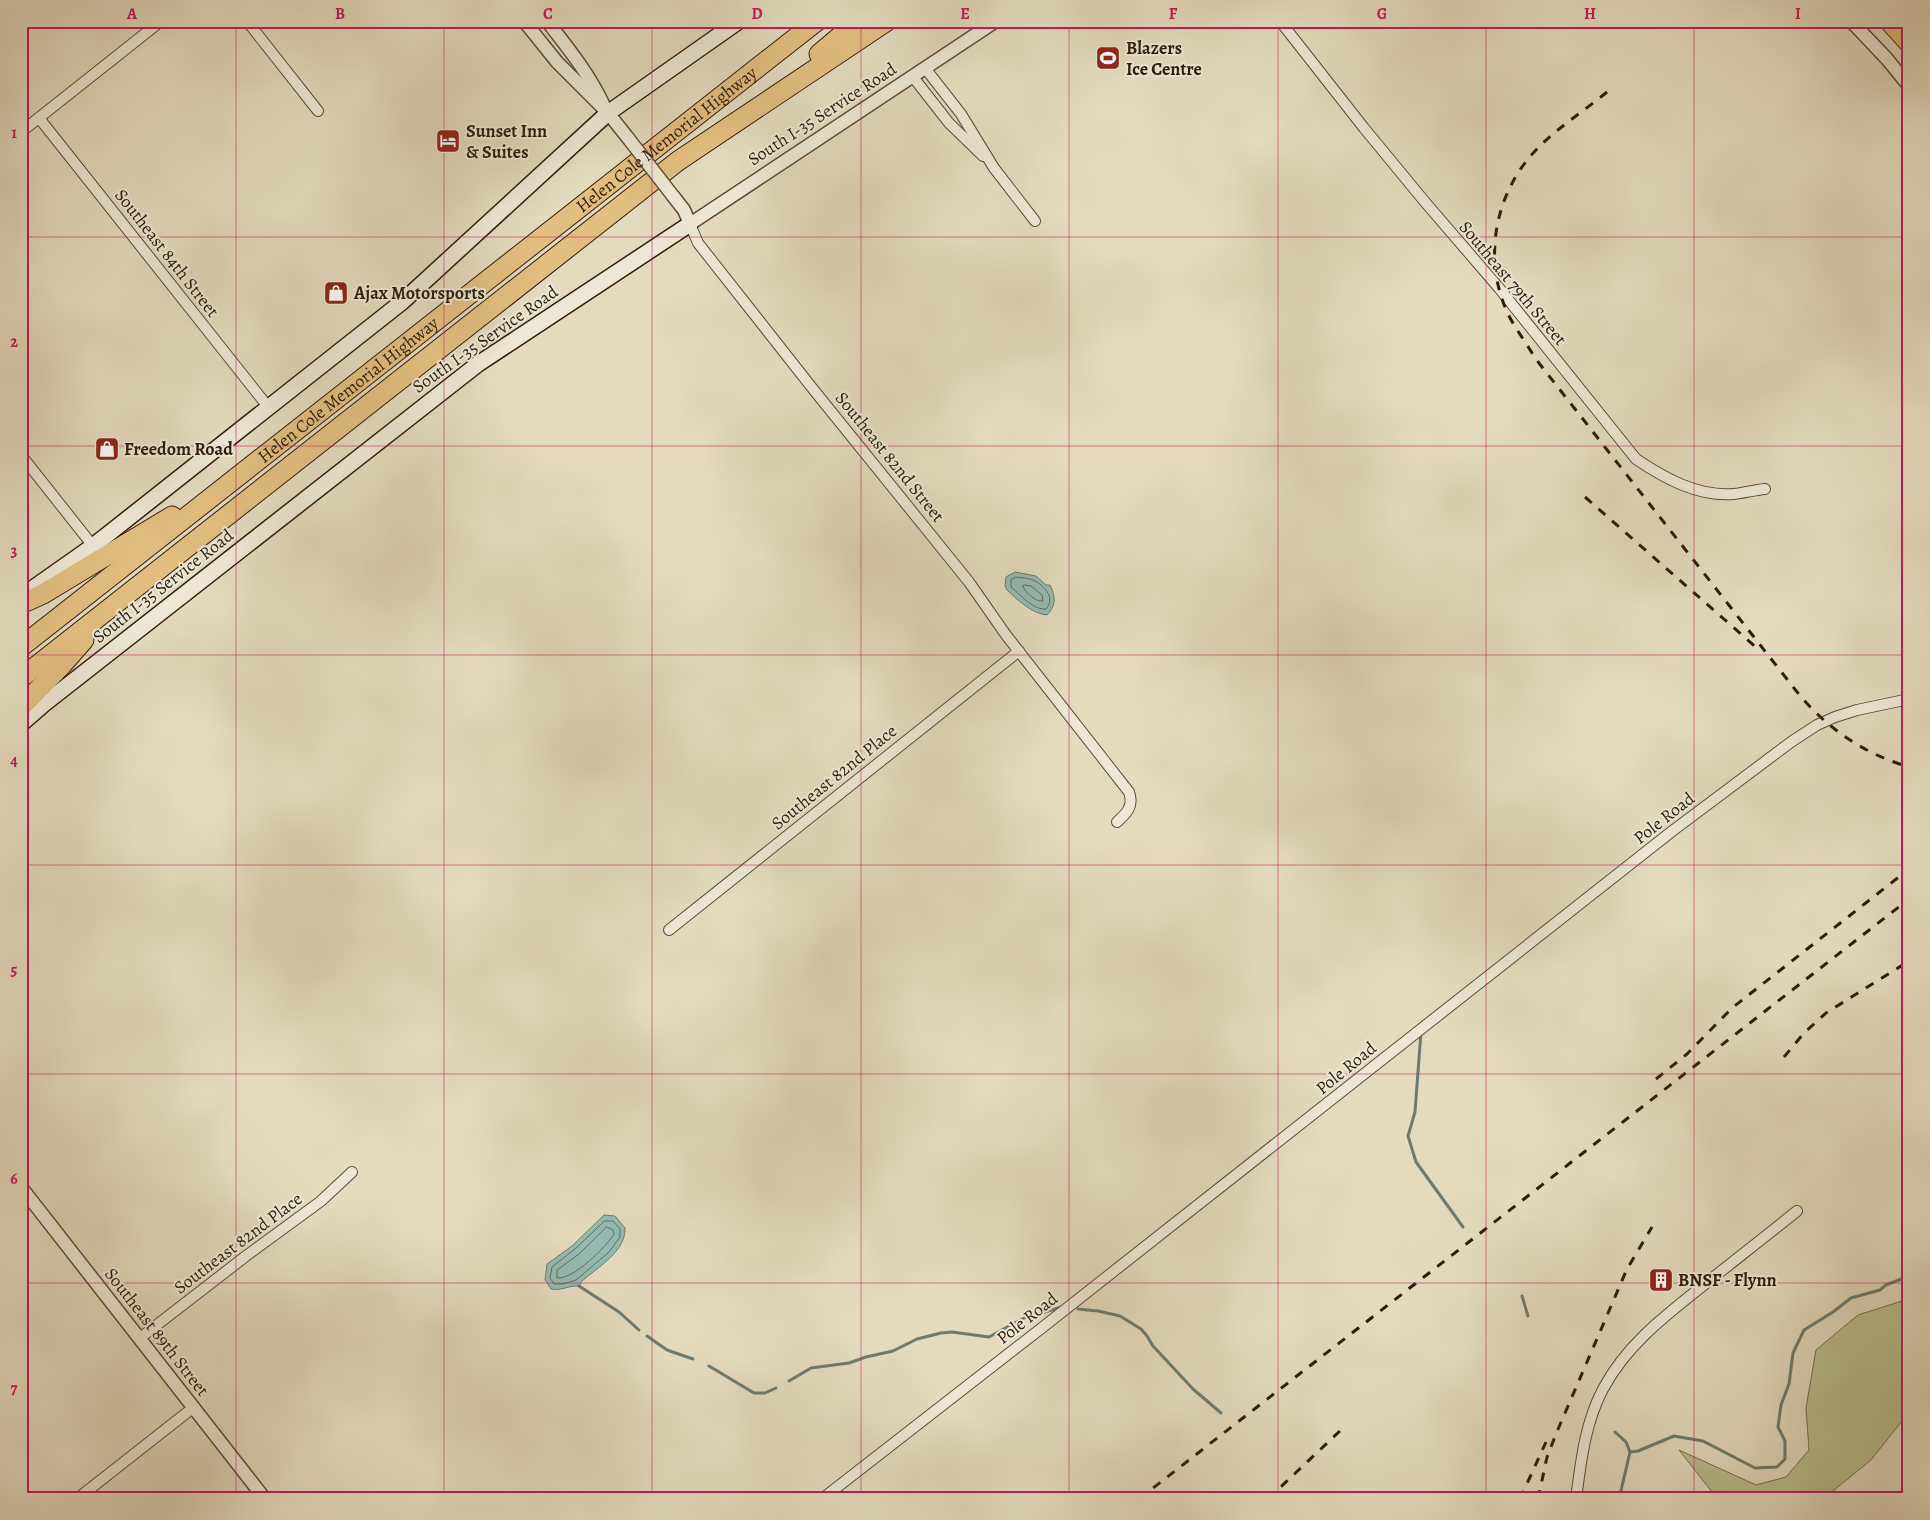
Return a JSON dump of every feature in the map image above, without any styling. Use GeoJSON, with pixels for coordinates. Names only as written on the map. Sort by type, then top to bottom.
{"type":"FeatureCollection","features":[{"type":"Feature","properties":{"kind":"highway","name":"Helen Cole Memorial Highway"},"geometry":{"type":"LineString","coordinates":[[21,647],[817,21]]}},
{"type":"Feature","properties":{"kind":"highway"},"geometry":{"type":"LineString","coordinates":[[737,122],[858,21]]}},
{"type":"Feature","properties":{"kind":"highway"},"geometry":{"type":"LineString","coordinates":[[737,122],[887,21]]}},
{"type":"Feature","properties":{"kind":"highway"},"geometry":{"type":"LineString","coordinates":[[1889,21],[1909,43]]}},
{"type":"Feature","properties":{"kind":"highway","name":"Helen Cole Memorial Highway"},"geometry":{"type":"LineString","coordinates":[[21,678],[678,161],[737,122]]}},
{"type":"Feature","properties":{"kind":"highway"},"geometry":{"type":"LineString","coordinates":[[21,604],[44,594],[246,471]]}},
{"type":"Feature","properties":{"kind":"highway"},"geometry":{"type":"LineString","coordinates":[[21,707],[62,666],[112,606]]}},
{"type":"Feature","properties":{"kind":"main road"},"geometry":{"type":"LineString","coordinates":[[21,597],[93,546],[412,293],[608,113],[739,21]]}},
{"type":"Feature","properties":{"kind":"main road","name":"South I-35 Service Road"},"geometry":{"type":"LineString","coordinates":[[21,724],[478,364],[690,224]]}},
{"type":"Feature","properties":{"kind":"street"},"geometry":{"type":"LineString","coordinates":[[21,132],[161,21]]}},
{"type":"Feature","properties":{"kind":"street"},"geometry":{"type":"LineString","coordinates":[[247,21],[318,111]]}},
{"type":"Feature","properties":{"kind":"street","name":"Southeast 82nd Street"},"geometry":{"type":"LineString","coordinates":[[524,21],[557,62],[608,113],[628,138],[684,210],[698,243],[969,582],[1019,651],[1129,792],[1130,809],[1117,822]]}},
{"type":"Feature","properties":{"kind":"street","name":"Southeast 82nd Street"},"geometry":{"type":"LineString","coordinates":[[547,21],[597,90],[608,113]]}},
{"type":"Feature","properties":{"kind":"street","name":"South I-35 Service Road"},"geometry":{"type":"LineString","coordinates":[[690,224],[996,21]]}},
{"type":"Feature","properties":{"kind":"street","name":"Southeast 79th Street"},"geometry":{"type":"LineString","coordinates":[[1280,21],[1424,202],[1499,288],[1636,459],[1661,476],[1687,487],[1733,494],[1764,489]]}},
{"type":"Feature","properties":{"kind":"street"},"geometry":{"type":"LineString","coordinates":[[1851,21],[1887,59],[1909,86]]}},
{"type":"Feature","properties":{"kind":"street"},"geometry":{"type":"LineString","coordinates":[[925,68],[961,114],[994,168],[1035,221]]}},
{"type":"Feature","properties":{"kind":"street"},"geometry":{"type":"LineString","coordinates":[[913,76],[949,123],[994,168]]}},
{"type":"Feature","properties":{"kind":"street","name":"Southeast 84th Street"},"geometry":{"type":"LineString","coordinates":[[39,118],[269,408]]}},
{"type":"Feature","properties":{"kind":"street"},"geometry":{"type":"LineString","coordinates":[[21,455],[93,546]]}},
{"type":"Feature","properties":{"kind":"street","name":"Southeast 82nd Place"},"geometry":{"type":"LineString","coordinates":[[669,930],[1019,651]]}},
{"type":"Feature","properties":{"kind":"street","name":"Pole Road"},"geometry":{"type":"LineString","coordinates":[[822,1499],[1671,832],[1778,751],[1809,730],[1835,717],[1857,710],[1909,699]]}},
{"type":"Feature","properties":{"kind":"street","name":"Southeast 82nd Place"},"geometry":{"type":"LineString","coordinates":[[140,1338],[321,1201],[352,1172]]}},
{"type":"Feature","properties":{"kind":"street","name":"Southeast 89th Street"},"geometry":{"type":"LineString","coordinates":[[21,1187],[265,1499]]}},
{"type":"Feature","properties":{"kind":"street"},"geometry":{"type":"LineString","coordinates":[[1576,1499],[1580,1464],[1589,1423],[1602,1390],[1625,1354],[1660,1320],[1797,1211]]}},
{"type":"Feature","properties":{"kind":"street"},"geometry":{"type":"LineString","coordinates":[[78,1499],[194,1407]]}},
{"type":"Feature","properties":{"kind":"green space"},"geometry":{"type":"Polygon","coordinates":[[[1909,1297],[1909,1412],[1871,1460],[1823,1499],[1718,1499],[1679,1450],[1756,1485],[1786,1477],[1809,1450],[1806,1408],[1816,1350],[1858,1315],[1909,1297]]]}},
{"type":"Feature","properties":{"kind":"water"},"geometry":{"type":"Polygon","coordinates":[[[1015,572],[1036,576],[1046,585],[1050,585],[1054,601],[1047,615],[1030,609],[1007,590],[1005,586],[1006,577],[1015,572]]]}},
{"type":"Feature","properties":{"kind":"water"},"geometry":{"type":"Polygon","coordinates":[[[604,1215],[615,1216],[625,1228],[621,1244],[616,1251],[582,1281],[579,1286],[551,1289],[545,1280],[547,1264],[572,1246],[604,1215]]]}},
{"type":"Feature","properties":{"kind":"waterway"},"geometry":{"type":"LineString","coordinates":[[1421,1032],[1415,1112],[1408,1136],[1416,1162],[1463,1227]]}},
{"type":"Feature","properties":{"kind":"waterway"},"geometry":{"type":"LineString","coordinates":[[1630,1452],[1638,1451],[1674,1436],[1703,1441],[1755,1468],[1777,1467],[1785,1459],[1785,1441],[1778,1427],[1781,1405],[1789,1384],[1793,1353],[1804,1330],[1851,1298],[1880,1290],[1886,1285],[1909,1276]]}},
{"type":"Feature","properties":{"kind":"waterway"},"geometry":{"type":"LineString","coordinates":[[579,1286],[619,1312],[639,1330]]}},
{"type":"Feature","properties":{"kind":"waterway"},"geometry":{"type":"LineString","coordinates":[[1522,1296],[1528,1316]]}},
{"type":"Feature","properties":{"kind":"waterway"},"geometry":{"type":"LineString","coordinates":[[789,1381],[811,1368],[849,1363],[893,1351],[917,1339],[941,1333],[952,1332],[989,1337],[1024,1318],[1062,1307]]}},
{"type":"Feature","properties":{"kind":"waterway"},"geometry":{"type":"LineString","coordinates":[[1078,1309],[1120,1316],[1141,1329],[1153,1346],[1193,1389],[1221,1413]]}},
{"type":"Feature","properties":{"kind":"waterway"},"geometry":{"type":"LineString","coordinates":[[647,1336],[667,1350],[693,1359]]}},
{"type":"Feature","properties":{"kind":"waterway"},"geometry":{"type":"LineString","coordinates":[[709,1366],[754,1393],[765,1393],[776,1388]]}},
{"type":"Feature","properties":{"kind":"waterway"},"geometry":{"type":"LineString","coordinates":[[1615,1432],[1626,1442],[1630,1452],[1619,1499]]}},
{"type":"Feature","properties":{"kind":"railway"},"geometry":{"type":"LineString","coordinates":[[1607,92],[1544,142],[1522,168],[1510,187],[1502,207],[1495,251],[1496,273],[1501,295],[1509,316],[1535,358],[1801,697],[1824,720],[1850,740],[1893,762],[1909,767]]}},
{"type":"Feature","properties":{"kind":"railway"},"geometry":{"type":"LineString","coordinates":[[1585,497],[1758,649]]}},
{"type":"Feature","properties":{"kind":"railway"},"geometry":{"type":"LineString","coordinates":[[1656,1079],[1687,1054],[1732,1008],[1909,869]]}},
{"type":"Feature","properties":{"kind":"railway"},"geometry":{"type":"LineString","coordinates":[[1139,1499],[1909,899]]}},
{"type":"Feature","properties":{"kind":"railway"},"geometry":{"type":"LineString","coordinates":[[1784,1057],[1804,1033],[1826,1013],[1909,961]]}},
{"type":"Feature","properties":{"kind":"railway"},"geometry":{"type":"LineString","coordinates":[[1538,1499],[1547,1457],[1556,1434],[1627,1269],[1652,1227]]}},
{"type":"Feature","properties":{"kind":"railway"},"geometry":{"type":"LineString","coordinates":[[1268,1499],[1342,1429]]}},
{"type":"Feature","properties":{"kind":"railway"},"geometry":{"type":"LineString","coordinates":[[1520,1499],[1546,1442]]}},
{"type":"Feature","properties":{"kind":"place","name":"Blazers Ice Centre"},"geometry":{"type":"Point","coordinates":[1108,58]}},
{"type":"Feature","properties":{"kind":"place","name":"Sunset Inn & Suites"},"geometry":{"type":"Point","coordinates":[448,141]}},
{"type":"Feature","properties":{"kind":"place","name":"Ajax Motorsports"},"geometry":{"type":"Point","coordinates":[336,293]}},
{"type":"Feature","properties":{"kind":"place","name":"Freedom Road"},"geometry":{"type":"Point","coordinates":[107,449]}},
{"type":"Feature","properties":{"kind":"place","name":"BNSF - Flynn"},"geometry":{"type":"Point","coordinates":[1661,1280]}}]}
